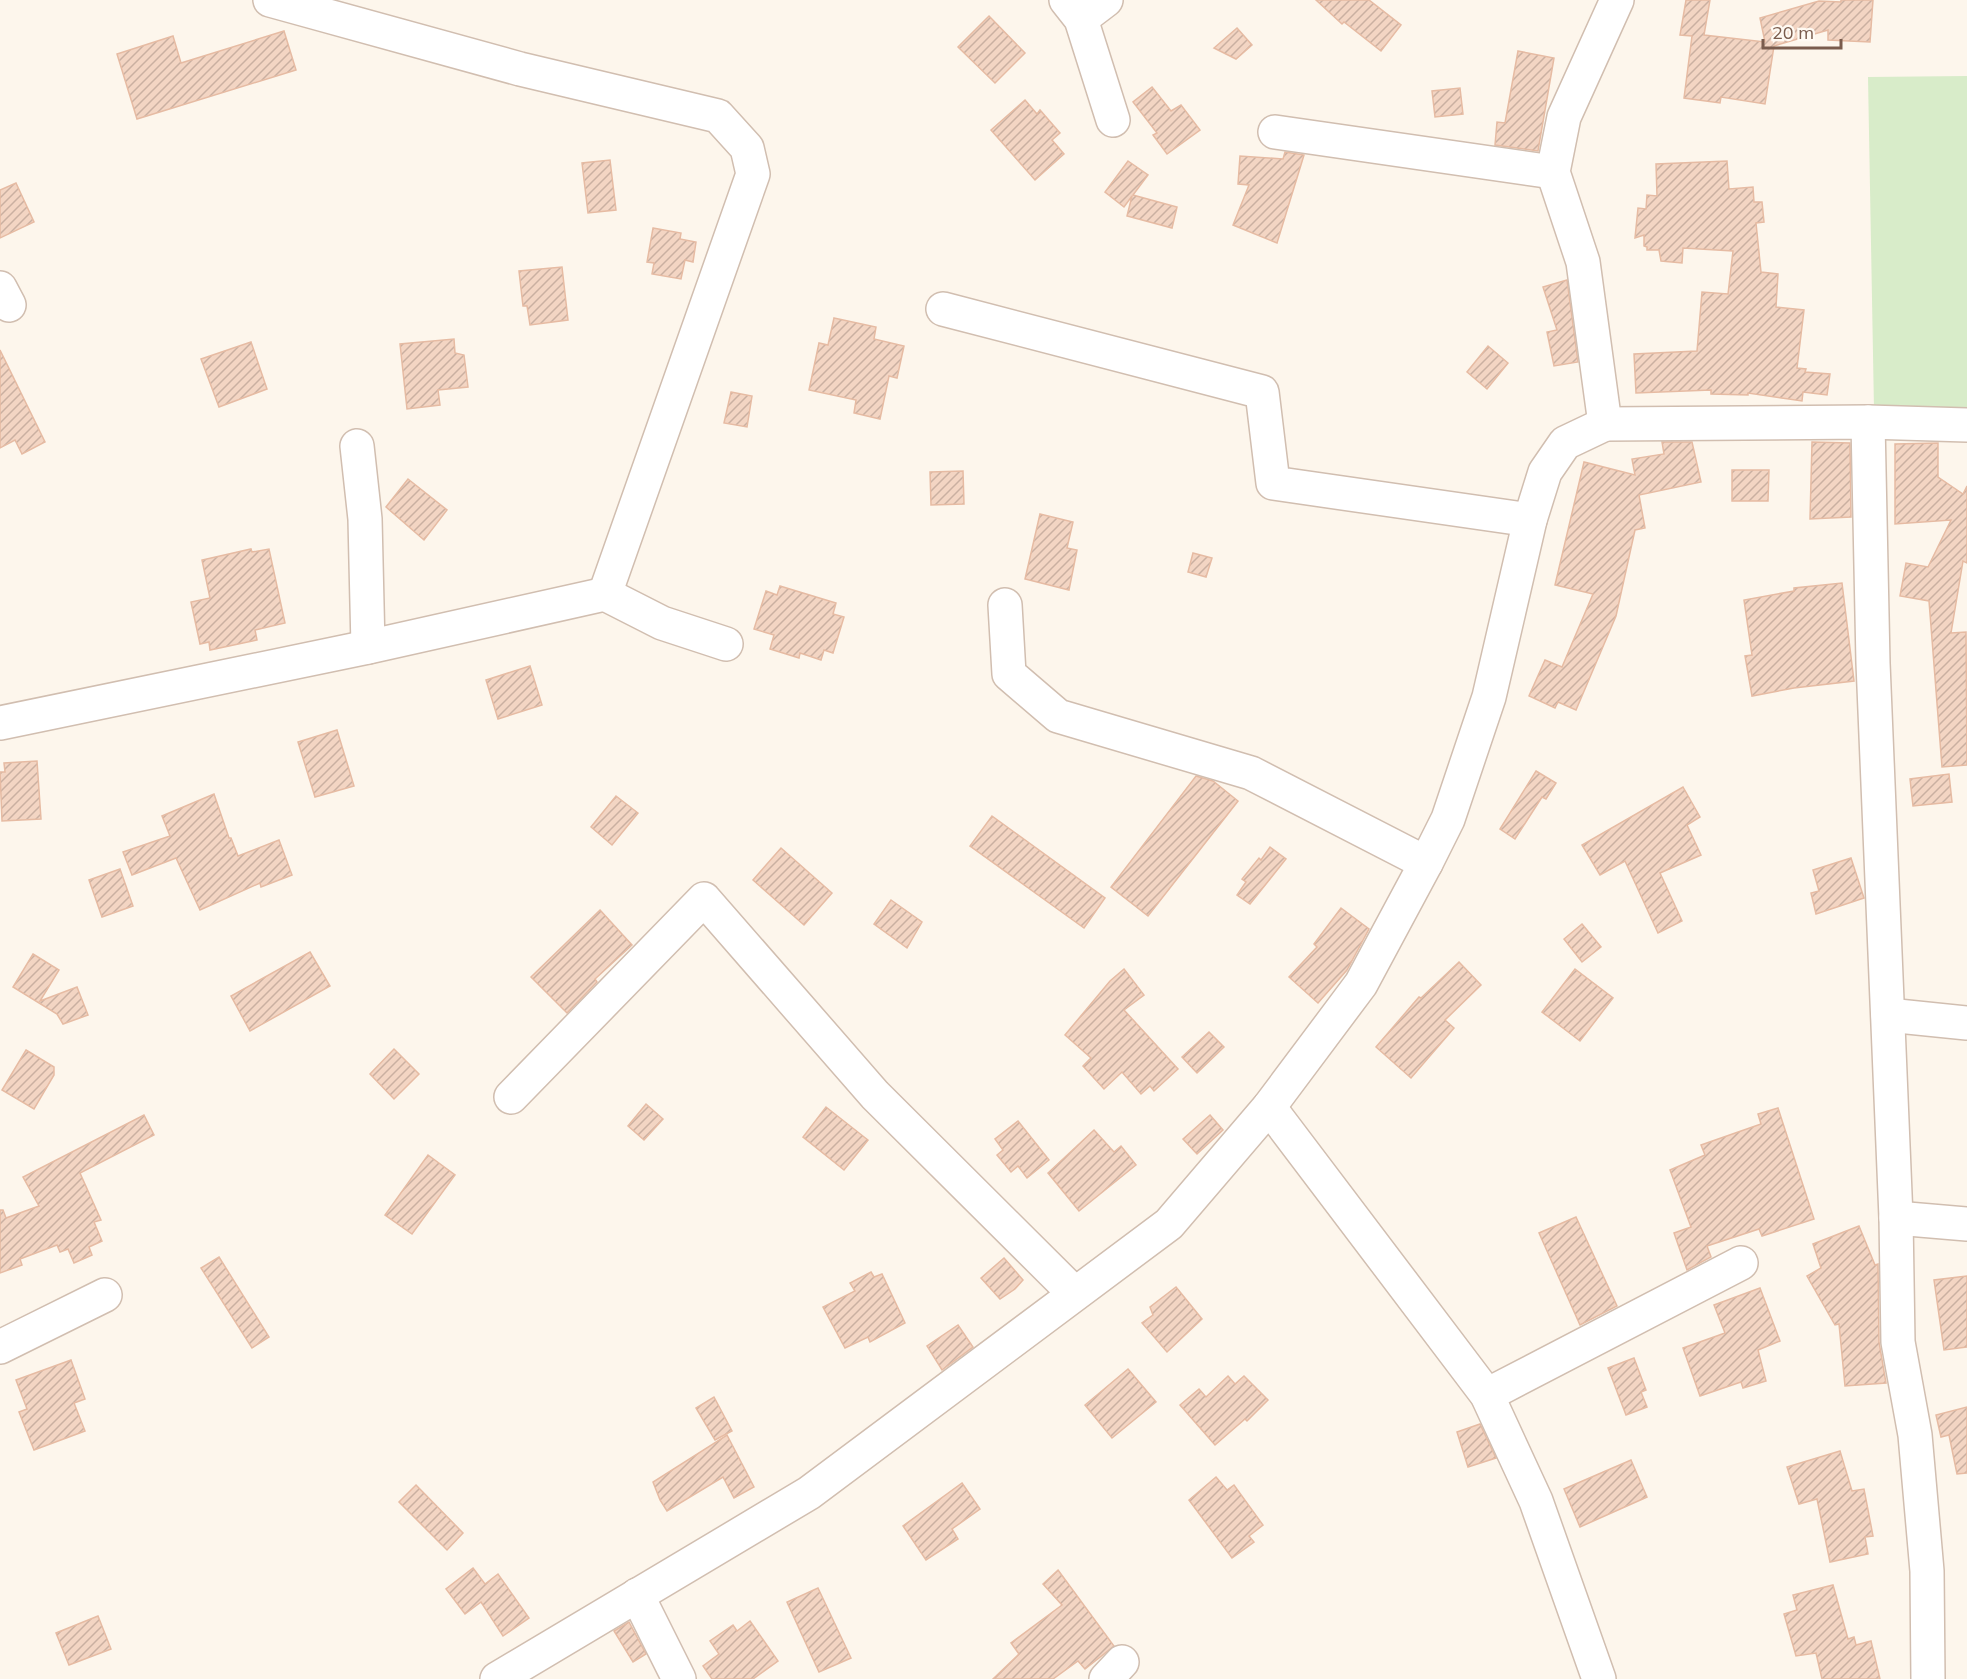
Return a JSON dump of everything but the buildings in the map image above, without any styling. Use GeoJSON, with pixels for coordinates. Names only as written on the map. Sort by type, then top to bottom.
{"type":"FeatureCollection","features":[{"type":"Feature","properties":{"kind":"street"},"geometry":{"type":"LineString","coordinates":[[270,0],[520,69],[718,116],[747,148],[753,174],[605,594]]}},
{"type":"Feature","properties":{"kind":"street"},"geometry":{"type":"LineString","coordinates":[[1605,424],[1583,262],[1553,172],[1564,117],[1617,0]]}},
{"type":"Feature","properties":{"kind":"street"},"geometry":{"type":"LineString","coordinates":[[1084,6],[1113,120]]}},
{"type":"Feature","properties":{"kind":"street"},"geometry":{"type":"LineString","coordinates":[[1275,132],[1553,172]]}},
{"type":"Feature","properties":{"kind":"street"},"geometry":{"type":"LineString","coordinates":[[943,309],[1262,392],[1273,483],[1530,520]]}},
{"type":"Feature","properties":{"kind":"street"},"geometry":{"type":"LineString","coordinates":[[1868,422],[1873,663],[1896,1218],[1898,1342],[1916,1446],[1927,1571],[1928,1679]]}},
{"type":"Feature","properties":{"kind":"street"},"geometry":{"type":"LineString","coordinates":[[497,1679],[809,1493],[1169,1224],[1269,1107],[1361,984],[1448,819],[1489,697],[1530,520],[1545,472],[1565,443],[1605,424],[1868,422],[1967,425]]}},
{"type":"Feature","properties":{"kind":"street"},"geometry":{"type":"LineString","coordinates":[[357,446],[365,519],[368,647]]}},
{"type":"Feature","properties":{"kind":"street"},"geometry":{"type":"LineString","coordinates":[[0,723],[368,647],[605,594],[662,623],[726,644]]}},
{"type":"Feature","properties":{"kind":"street"},"geometry":{"type":"LineString","coordinates":[[1005,605],[1009,674],[1058,716],[1251,773],[1426,862]]}},
{"type":"Feature","properties":{"kind":"street"},"geometry":{"type":"LineString","coordinates":[[511,1096],[704,899],[875,1095],[1074,1293]]}},
{"type":"Feature","properties":{"kind":"street"},"geometry":{"type":"LineString","coordinates":[[1888,1016],[1967,1023]]}},
{"type":"Feature","properties":{"kind":"street"},"geometry":{"type":"LineString","coordinates":[[1269,1107],[1487,1395],[1536,1501],[1599,1679]]}},
{"type":"Feature","properties":{"kind":"street"},"geometry":{"type":"LineString","coordinates":[[1896,1218],[1967,1224]]}},
{"type":"Feature","properties":{"kind":"street"},"geometry":{"type":"LineString","coordinates":[[1487,1395],[1741,1263]]}},
{"type":"Feature","properties":{"kind":"street"},"geometry":{"type":"LineString","coordinates":[[0,1347],[105,1295]]}},
{"type":"Feature","properties":{"kind":"street"},"geometry":{"type":"LineString","coordinates":[[637,1595],[679,1679]]}},
{"type":"Feature","properties":{"kind":"green space"},"geometry":{"type":"Polygon","coordinates":[[[1967,76],[1967,409],[1874,410],[1868,77],[1967,76]]]}}]}
